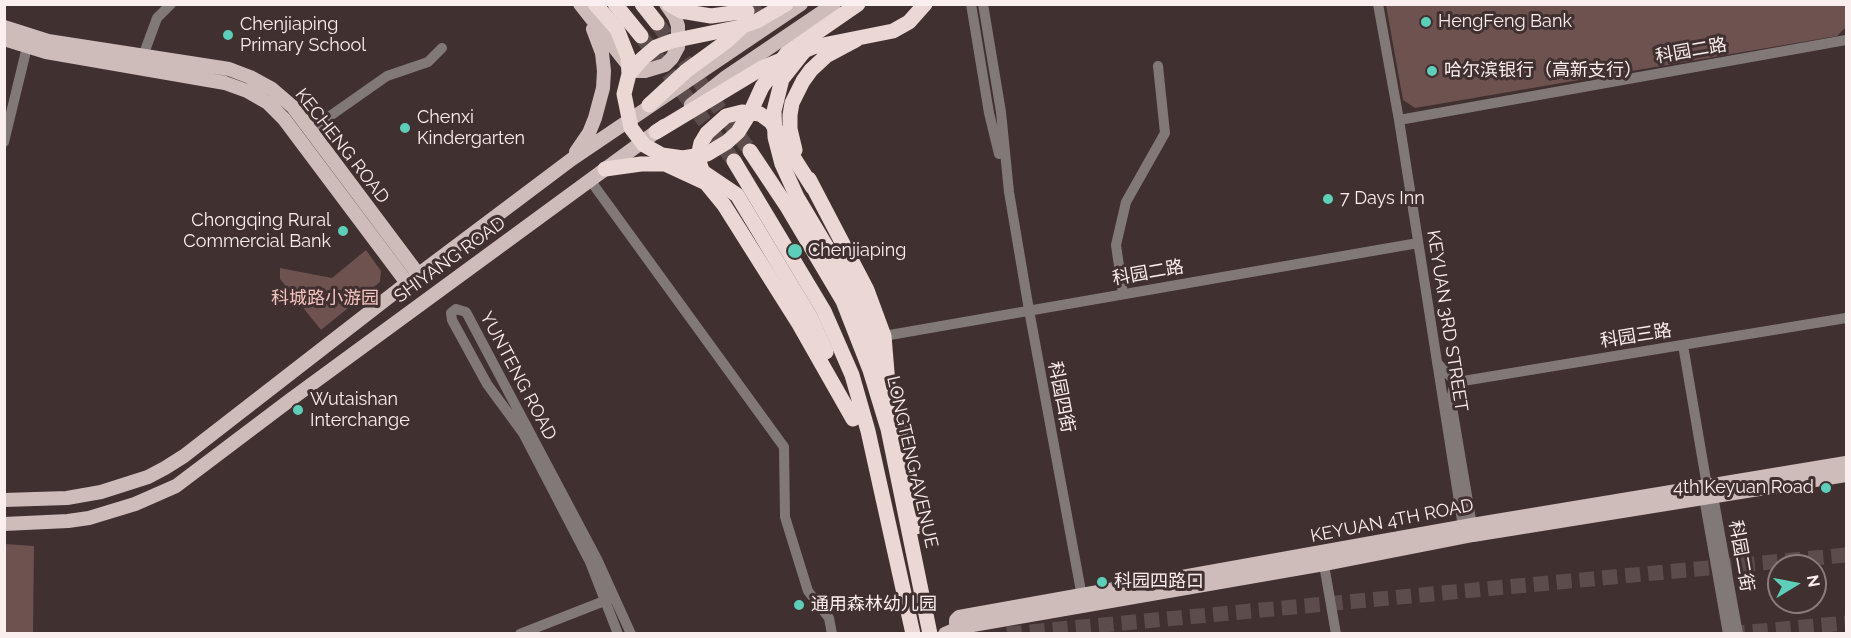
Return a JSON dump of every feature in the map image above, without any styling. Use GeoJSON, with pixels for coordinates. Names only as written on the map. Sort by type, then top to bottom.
{"type":"FeatureCollection","features":[{"type":"Feature","properties":{"kind":"highway"},"geometry":{"type":"LineString","coordinates":[[615,4],[640,36]]}},
{"type":"Feature","properties":{"kind":"highway"},"geometry":{"type":"LineString","coordinates":[[642,4],[657,23]]}},
{"type":"Feature","properties":{"kind":"highway"},"geometry":{"type":"LineString","coordinates":[[649,105],[686,71],[727,41],[749,14],[711,16],[681,11],[668,4]]}},
{"type":"Feature","properties":{"kind":"highway"},"geometry":{"type":"LineString","coordinates":[[629,74],[656,47],[691,36],[741,27],[757,21],[786,4]]}},
{"type":"Feature","properties":{"kind":"highway"},"geometry":{"type":"LineString","coordinates":[[662,155],[683,158],[707,154],[727,142],[738,132],[762,87],[787,53],[858,4]]}},
{"type":"Feature","properties":{"kind":"highway"},"geometry":{"type":"LineString","coordinates":[[656,132],[762,69],[813,47],[893,31],[909,22],[925,4]]}},
{"type":"Feature","properties":{"kind":"highway"},"geometry":{"type":"LineString","coordinates":[[586,7],[617,29],[628,57],[629,74],[624,94],[631,128],[644,145],[700,170],[737,195],[811,318],[853,419],[887,514]]}},
{"type":"Feature","properties":{"kind":"highway"},"geometry":{"type":"LineString","coordinates":[[832,21],[810,43],[782,78],[774,111],[775,137],[782,164],[797,197],[856,296],[888,384],[904,445],[915,503],[918,572]]}},
{"type":"Feature","properties":{"kind":"highway"},"geometry":{"type":"LineString","coordinates":[[813,188],[792,139],[790,129],[792,103],[811,69],[826,56],[856,40]]}},
{"type":"Feature","properties":{"kind":"highway"},"geometry":{"type":"LineString","coordinates":[[853,419],[799,324],[723,205],[706,183],[699,161],[701,143],[707,133],[726,116],[742,112],[760,114],[771,122],[813,188],[867,290],[884,336],[888,384]]}},
{"type":"Feature","properties":{"kind":"highway","name":"LONGTENG AVENUE"},"geometry":{"type":"LineString","coordinates":[[750,151],[786,205],[843,301],[862,350],[888,429],[930,633]]}},
{"type":"Feature","properties":{"kind":"highway","name":"LONGTENG AVENUE"},"geometry":{"type":"LineString","coordinates":[[734,161],[824,311],[852,375],[868,431],[913,633]]}},
{"type":"Feature","properties":{"kind":"highway"},"geometry":{"type":"LineString","coordinates":[[605,169],[641,164],[665,164],[706,183]]}},
{"type":"Feature","properties":{"kind":"main road"},"geometry":{"type":"LineString","coordinates":[[586,7],[628,65],[645,71],[665,65],[678,47],[678,26],[668,4]]}},
{"type":"Feature","properties":{"kind":"main road","name":"SHIYANG ROAD"},"geometry":{"type":"LineString","coordinates":[[4,500],[67,498],[101,492],[148,477],[165,468],[572,159],[801,4]]}},
{"type":"Feature","properties":{"kind":"main road","name":"SHIYANG ROAD"},"geometry":{"type":"LineString","coordinates":[[4,524],[89,518],[135,504],[176,486],[656,132],[726,77],[834,4]]}},
{"type":"Feature","properties":{"kind":"main road"},"geometry":{"type":"LineString","coordinates":[[572,159],[589,133],[603,88],[602,53],[586,7]]}},
{"type":"Feature","properties":{"kind":"main road","name":"KECHENG ROAD"},"geometry":{"type":"LineString","coordinates":[[4,27],[48,41],[229,69],[272,89],[293,107],[310,130],[412,279]]}},
{"type":"Feature","properties":{"kind":"main road","name":"KECHENG ROAD"},"geometry":{"type":"LineString","coordinates":[[4,39],[27,47],[225,83],[248,91],[268,103],[284,119],[412,279]]}},
{"type":"Feature","properties":{"kind":"main road","name":"KEYUAN 4TH ROAD"},"geometry":{"type":"LineString","coordinates":[[1708,493],[1846,463]]}},
{"type":"Feature","properties":{"kind":"main road","name":"KEYUAN 4TH ROAD"},"geometry":{"type":"LineString","coordinates":[[945,633],[961,627],[956,623],[959,617],[1083,601],[1468,530],[1708,493],[1846,475]]}},
{"type":"Feature","properties":{"kind":"street"},"geometry":{"type":"LineString","coordinates":[[143,56],[153,25],[171,4]]}},
{"type":"Feature","properties":{"kind":"street","name":"科园四街"},"geometry":{"type":"LineString","coordinates":[[971,4],[989,113],[1009,192]]}},
{"type":"Feature","properties":{"kind":"street","name":"科园四街"},"geometry":{"type":"LineString","coordinates":[[983,4],[1001,112],[1009,192],[1083,601]]}},
{"type":"Feature","properties":{"kind":"street","name":"KEYUAN 3RD STREET"},"geometry":{"type":"LineString","coordinates":[[1378,4],[1399,120],[1437,363],[1468,530]]}},
{"type":"Feature","properties":{"kind":"street","name":"科园二路"},"geometry":{"type":"LineString","coordinates":[[1399,120],[1846,40]]}},
{"type":"Feature","properties":{"kind":"street"},"geometry":{"type":"LineString","coordinates":[[4,142],[27,47]]}},
{"type":"Feature","properties":{"kind":"street"},"geometry":{"type":"LineString","coordinates":[[310,130],[387,76],[428,62],[442,48]]}},
{"type":"Feature","properties":{"kind":"street"},"geometry":{"type":"LineString","coordinates":[[1123,294],[1116,245],[1126,202],[1165,133],[1158,66]]}},
{"type":"Feature","properties":{"kind":"street"},"geometry":{"type":"LineString","coordinates":[[590,180],[784,447],[785,517],[808,591],[829,618],[832,633]]}},
{"type":"Feature","properties":{"kind":"street","name":"科园二路"},"geometry":{"type":"LineString","coordinates":[[884,336],[1418,243]]}},
{"type":"Feature","properties":{"kind":"street","name":"YUNTENG ROAD"},"geometry":{"type":"LineString","coordinates":[[618,633],[611,598],[466,312],[456,309],[452,313],[452,320],[487,384],[523,433],[590,562],[611,598],[631,633]]}},
{"type":"Feature","properties":{"kind":"street","name":"科园三路"},"geometry":{"type":"LineString","coordinates":[[1462,381],[1846,318]]}},
{"type":"Feature","properties":{"kind":"street","name":"科园二街"},"geometry":{"type":"LineString","coordinates":[[1683,345],[1708,493],[1728,633]]}},
{"type":"Feature","properties":{"kind":"street"},"geometry":{"type":"LineString","coordinates":[[1437,363],[1450,376],[1462,381]]}},
{"type":"Feature","properties":{"kind":"street","name":"KEYUAN 3RD STREET"},"geometry":{"type":"LineString","coordinates":[[1462,381],[1453,390],[1451,402],[1468,530]]}},
{"type":"Feature","properties":{"kind":"street","name":"科园二街"},"geometry":{"type":"LineString","coordinates":[[1708,493],[1738,633]]}},
{"type":"Feature","properties":{"kind":"street"},"geometry":{"type":"LineString","coordinates":[[1323,558],[1336,633]]}},
{"type":"Feature","properties":{"kind":"street"},"geometry":{"type":"LineString","coordinates":[[520,633],[611,598]]}},
{"type":"Feature","properties":{"kind":"green space"},"geometry":{"type":"Polygon","coordinates":[[[1846,4],[1846,27],[1837,36],[1415,108],[1403,100],[1386,5],[1846,4]]]}},
{"type":"Feature","properties":{"kind":"green space","name":"科城路小游园"},"geometry":{"type":"Polygon","coordinates":[[[366,250],[381,271],[380,282],[321,330],[280,279],[280,268],[332,278],[366,250]]]}},
{"type":"Feature","properties":{"kind":"green space"},"geometry":{"type":"Polygon","coordinates":[[[5,544],[34,546],[33,633],[5,633],[5,544]]]}},
{"type":"Feature","properties":{"kind":"tunnel"},"geometry":{"type":"LineString","coordinates":[[751,18],[766,4]]}},
{"type":"Feature","properties":{"kind":"tunnel"},"geometry":{"type":"LineString","coordinates":[[657,23],[750,151]]}},
{"type":"Feature","properties":{"kind":"tunnel"},"geometry":{"type":"LineString","coordinates":[[641,36],[734,161]]}},
{"type":"Feature","properties":{"kind":"tunnel"},"geometry":{"type":"LineString","coordinates":[[1007,634],[1846,555]]}},
{"type":"Feature","properties":{"kind":"tunnel"},"geometry":{"type":"LineString","coordinates":[[1730,634],[1846,623]]}},
{"type":"Feature","properties":{"kind":"place","name":"HengFeng Bank"},"geometry":{"type":"Point","coordinates":[1426,22]}},
{"type":"Feature","properties":{"kind":"place","name":"Chenjiaping Primary School"},"geometry":{"type":"Point","coordinates":[228,35]}},
{"type":"Feature","properties":{"kind":"place","name":"哈尔滨银行（高新支行）"},"geometry":{"type":"Point","coordinates":[1432,71]}},
{"type":"Feature","properties":{"kind":"place","name":"Chenxi Kindergarten"},"geometry":{"type":"Point","coordinates":[405,128]}},
{"type":"Feature","properties":{"kind":"place","name":"7 Days Inn"},"geometry":{"type":"Point","coordinates":[1328,199]}},
{"type":"Feature","properties":{"kind":"place","name":"Chongqing Rural Commercial Bank"},"geometry":{"type":"Point","coordinates":[343,231]}},
{"type":"Feature","properties":{"kind":"place","name":"Chenjiaping"},"geometry":{"type":"Point","coordinates":[795,251]}},
{"type":"Feature","properties":{"kind":"place","name":"Wutaishan Interchange"},"geometry":{"type":"Point","coordinates":[298,410]}},
{"type":"Feature","properties":{"kind":"place","name":"4th Keyuan Road"},"geometry":{"type":"Point","coordinates":[1826,488]}},
{"type":"Feature","properties":{"kind":"place","name":"科园四路口"},"geometry":{"type":"Point","coordinates":[1102,582]}},
{"type":"Feature","properties":{"kind":"place","name":"通用森林幼儿园"},"geometry":{"type":"Point","coordinates":[799,605]}}]}
